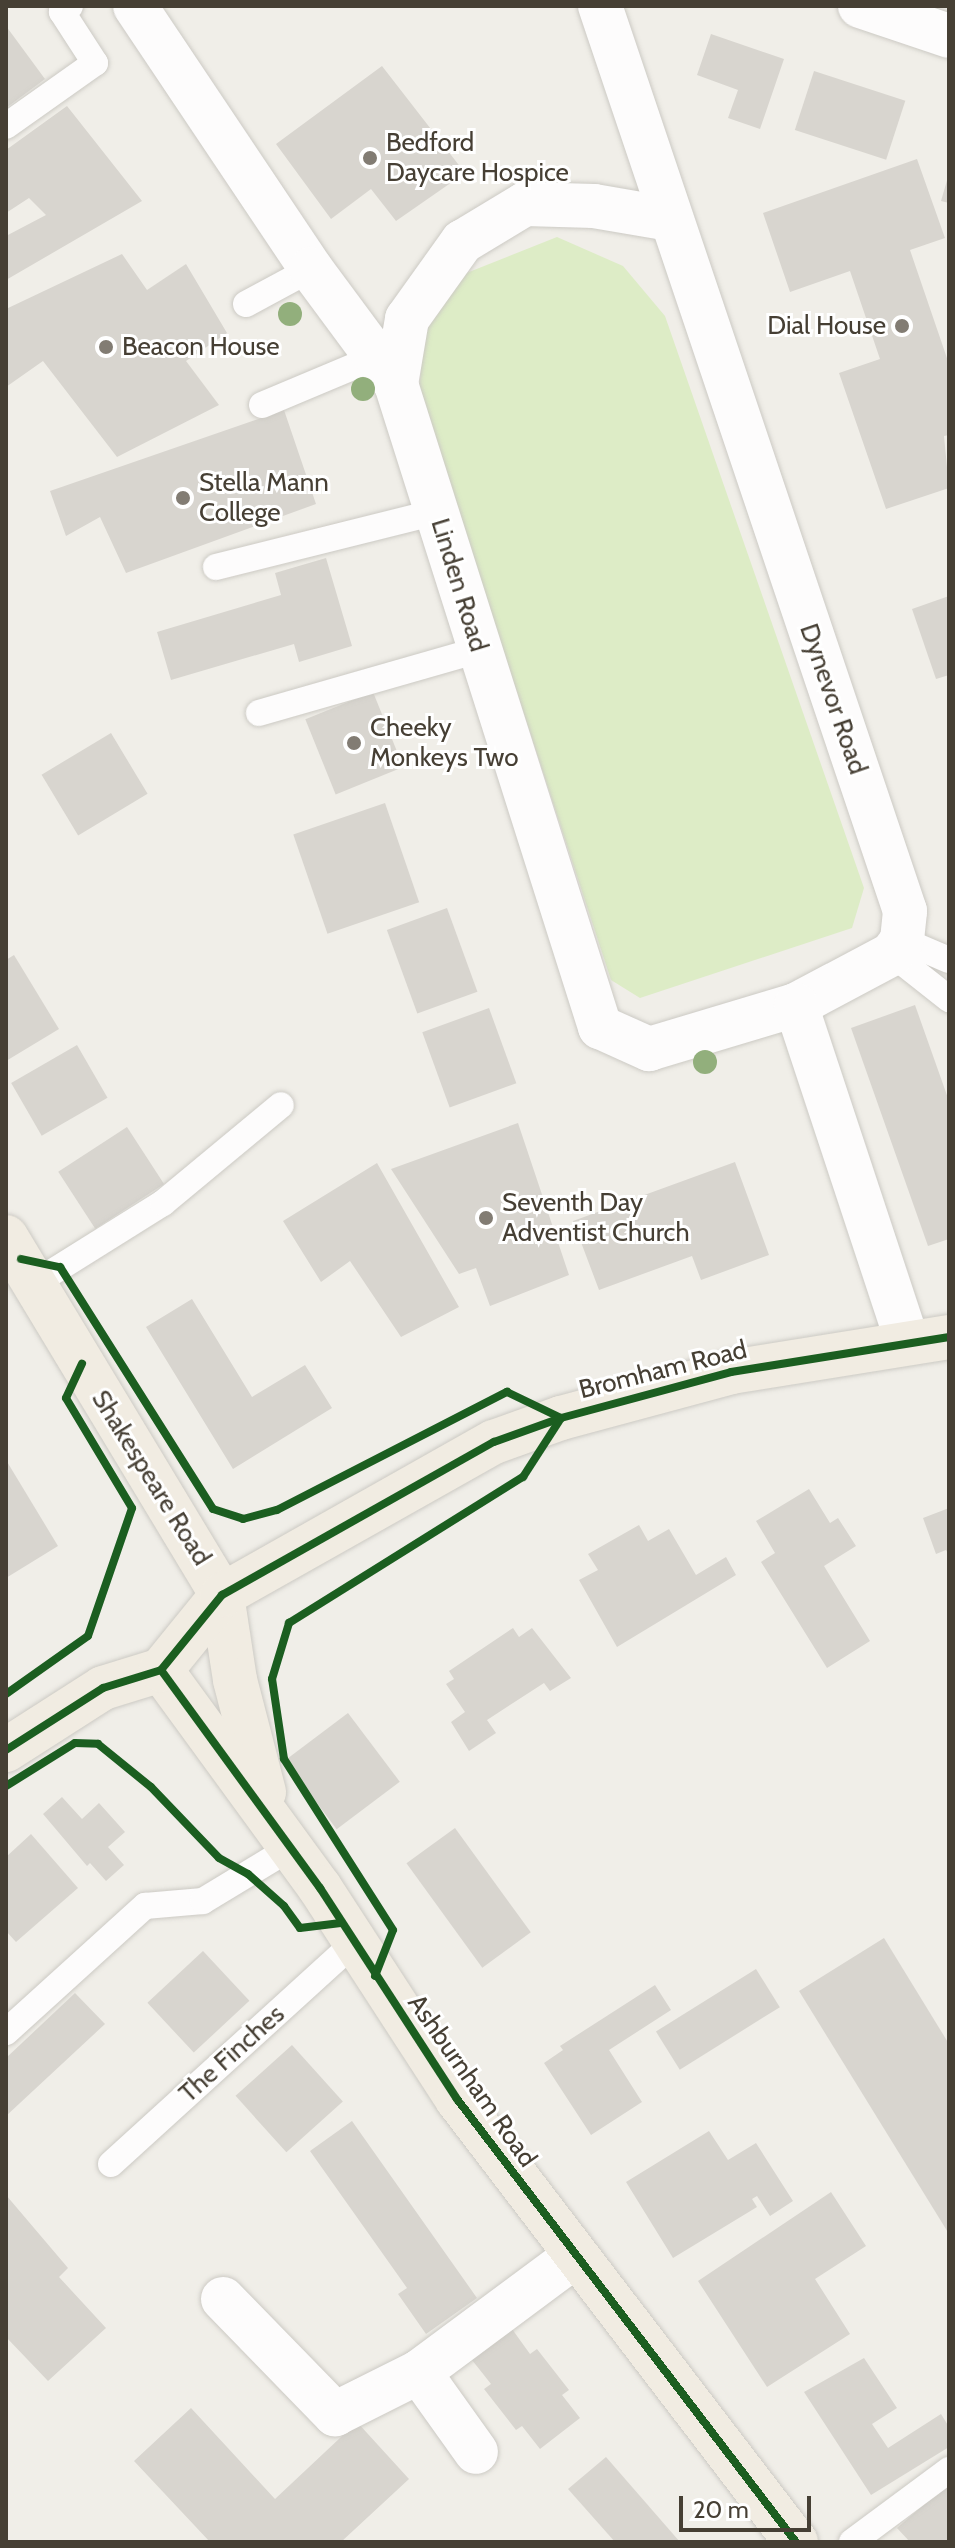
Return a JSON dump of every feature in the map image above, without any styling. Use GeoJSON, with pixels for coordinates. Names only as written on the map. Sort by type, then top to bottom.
{"type":"FeatureCollection","features":[{"type":"Feature","properties":{"kind":"main road","name":"Shakespeare Road"},"geometry":{"type":"LineString","coordinates":[[6,1237],[222,1595]]}},
{"type":"Feature","properties":{"kind":"main road","name":"Bromham Road"},"geometry":{"type":"LineString","coordinates":[[161,1670],[222,1595],[494,1442],[731,1372],[928,1339]]}},
{"type":"Feature","properties":{"kind":"main road","name":"Ashburnham Road"},"geometry":{"type":"LineString","coordinates":[[222,1595],[235,1680],[281,1832]]}},
{"type":"Feature","properties":{"kind":"main road","name":"Ashburnham Road"},"geometry":{"type":"LineString","coordinates":[[161,1670],[281,1832],[457,2099],[574,2257],[796,2542]]}},
{"type":"Feature","properties":{"kind":"main road"},"geometry":{"type":"LineString","coordinates":[[6,1750],[103,1688],[161,1670]]}},
{"type":"Feature","properties":{"kind":"street","name":"Linden Road"},"geometry":{"type":"LineString","coordinates":[[135,6],[311,269],[386,371],[436,512],[600,1027],[649,1049],[796,1005]]}},
{"type":"Feature","properties":{"kind":"street","name":"Dynevor Road"},"geometry":{"type":"LineString","coordinates":[[600,6],[669,219],[905,911],[897,947]]}},
{"type":"Feature","properties":{"kind":"street"},"geometry":{"type":"LineString","coordinates":[[860,6],[949,36]]}},
{"type":"Feature","properties":{"kind":"street"},"geometry":{"type":"LineString","coordinates":[[386,371],[407,319],[462,242],[525,204],[594,206],[669,219]]}},
{"type":"Feature","properties":{"kind":"street"},"geometry":{"type":"LineString","coordinates":[[897,947],[796,1005],[928,1339]]}},
{"type":"Feature","properties":{"kind":"street"},"geometry":{"type":"LineString","coordinates":[[223,2299],[335,2414],[419,2372],[574,2257]]}},
{"type":"Feature","properties":{"kind":"street"},"geometry":{"type":"LineString","coordinates":[[419,2372],[476,2452]]}},
{"type":"Feature","properties":{"kind":"lane"},"geometry":{"type":"LineString","coordinates":[[6,126],[95,63],[62,12],[70,6]]}},
{"type":"Feature","properties":{"kind":"lane"},"geometry":{"type":"LineString","coordinates":[[246,304],[311,269]]}},
{"type":"Feature","properties":{"kind":"lane"},"geometry":{"type":"LineString","coordinates":[[262,405],[386,371]]}},
{"type":"Feature","properties":{"kind":"lane"},"geometry":{"type":"LineString","coordinates":[[216,567],[436,512]]}},
{"type":"Feature","properties":{"kind":"lane"},"geometry":{"type":"LineString","coordinates":[[259,713],[479,650]]}},
{"type":"Feature","properties":{"kind":"lane"},"geometry":{"type":"LineString","coordinates":[[897,947],[949,960]]}},
{"type":"Feature","properties":{"kind":"lane"},"geometry":{"type":"LineString","coordinates":[[897,947],[949,999]]}},
{"type":"Feature","properties":{"kind":"lane"},"geometry":{"type":"LineString","coordinates":[[35,1283],[163,1203],[281,1105]]}},
{"type":"Feature","properties":{"kind":"lane"},"geometry":{"type":"LineString","coordinates":[[6,2032],[145,1906],[203,1901],[281,1832]]}},
{"type":"Feature","properties":{"kind":"lane","name":"The Finches"},"geometry":{"type":"LineString","coordinates":[[111,2164],[354,1943]]}},
{"type":"Feature","properties":{"kind":"lane"},"geometry":{"type":"LineString","coordinates":[[852,2542],[949,2470]]}},
{"type":"Feature","properties":{"kind":"green space"},"geometry":{"type":"Polygon","coordinates":[[[557,237],[623,266],[665,316],[864,888],[852,928],[640,998],[611,980],[419,393],[424,334],[464,274],[557,237]]]}},
{"type":"Feature","properties":{"kind":"building"},"geometry":{"type":"Polygon","coordinates":[[[6,26],[45,79],[6,108],[6,26]]]}},
{"type":"Feature","properties":{"kind":"building"},"geometry":{"type":"Polygon","coordinates":[[[711,34],[784,59],[760,129],[728,118],[738,90],[697,75],[711,34]]]}},
{"type":"Feature","properties":{"kind":"building","name":"Bedford Daycare Hospice"},"geometry":{"type":"Polygon","coordinates":[[[382,66],[465,173],[396,221],[371,189],[331,219],[276,144],[382,66]]]}},
{"type":"Feature","properties":{"kind":"building"},"geometry":{"type":"Polygon","coordinates":[[[814,71],[905,101],[886,160],[795,130],[814,71]]]}},
{"type":"Feature","properties":{"kind":"building"},"geometry":{"type":"Polygon","coordinates":[[[67,106],[142,201],[6,280],[6,236],[46,215],[29,198],[6,213],[6,150],[67,106]]]}},
{"type":"Feature","properties":{"kind":"building","name":"Dial House"},"geometry":{"type":"Polygon","coordinates":[[[917,159],[945,238],[910,250],[949,364],[949,435],[944,436],[949,488],[886,509],[839,373],[880,359],[850,271],[790,292],[763,213],[917,159]]]}},
{"type":"Feature","properties":{"kind":"building"},"geometry":{"type":"Polygon","coordinates":[[[949,177],[949,203],[941,201],[949,177]]]}},
{"type":"Feature","properties":{"kind":"building","name":"Beacon House"},"geometry":{"type":"Polygon","coordinates":[[[122,254],[147,290],[186,264],[227,333],[186,361],[219,405],[117,457],[43,361],[6,387],[6,309],[122,254]]]}},
{"type":"Feature","properties":{"kind":"building","name":"Stella Mann College"},"geometry":{"type":"Polygon","coordinates":[[[284,410],[316,504],[126,573],[100,517],[66,536],[50,491],[284,410]]]}},
{"type":"Feature","properties":{"kind":"building"},"geometry":{"type":"Polygon","coordinates":[[[326,558],[352,646],[299,662],[294,644],[171,680],[157,632],[281,595],[275,573],[326,558]]]}},
{"type":"Feature","properties":{"kind":"building"},"geometry":{"type":"Polygon","coordinates":[[[949,596],[949,675],[936,679],[912,609],[949,596]]]}},
{"type":"Feature","properties":{"kind":"building","name":"Cheeky Monkeys Two"},"geometry":{"type":"Polygon","coordinates":[[[373,692],[403,767],[336,794],[305,719],[373,692]]]}},
{"type":"Feature","properties":{"kind":"building"},"geometry":{"type":"Polygon","coordinates":[[[111,733],[148,794],[78,836],[42,775],[111,733]]]}},
{"type":"Feature","properties":{"kind":"building"},"geometry":{"type":"Polygon","coordinates":[[[385,803],[419,902],[327,934],[293,835],[385,803]]]}},
{"type":"Feature","properties":{"kind":"building"},"geometry":{"type":"Polygon","coordinates":[[[447,908],[477,992],[417,1014],[387,930],[447,908]]]}},
{"type":"Feature","properties":{"kind":"building"},"geometry":{"type":"Polygon","coordinates":[[[14,955],[59,1029],[6,1061],[6,960],[14,955]]]}},
{"type":"Feature","properties":{"kind":"building"},"geometry":{"type":"Polygon","coordinates":[[[915,1005],[949,1101],[949,1239],[928,1246],[851,1028],[915,1005]]]}},
{"type":"Feature","properties":{"kind":"building"},"geometry":{"type":"Polygon","coordinates":[[[489,1008],[516,1083],[450,1107],[422,1032],[489,1008]]]}},
{"type":"Feature","properties":{"kind":"building"},"geometry":{"type":"Polygon","coordinates":[[[77,1045],[108,1098],[42,1136],[11,1083],[77,1045]]]}},
{"type":"Feature","properties":{"kind":"building","name":"Seventh Day Adventist Church"},"geometry":{"type":"Polygon","coordinates":[[[518,1123],[569,1275],[490,1306],[476,1268],[459,1274],[391,1169],[518,1123]]]}},
{"type":"Feature","properties":{"kind":"building"},"geometry":{"type":"Polygon","coordinates":[[[127,1127],[164,1184],[95,1229],[58,1172],[127,1127]]]}},
{"type":"Feature","properties":{"kind":"building"},"geometry":{"type":"Polygon","coordinates":[[[735,1162],[769,1255],[701,1280],[692,1256],[599,1290],[573,1221],[735,1162]]]}},
{"type":"Feature","properties":{"kind":"building"},"geometry":{"type":"Polygon","coordinates":[[[377,1163],[459,1307],[401,1337],[350,1261],[321,1282],[283,1221],[377,1163]]]}},
{"type":"Feature","properties":{"kind":"building"},"geometry":{"type":"Polygon","coordinates":[[[192,1299],[252,1397],[305,1365],[332,1408],[233,1469],[146,1327],[192,1299]]]}},
{"type":"Feature","properties":{"kind":"building"},"geometry":{"type":"Polygon","coordinates":[[[6,1460],[58,1546],[6,1578],[6,1460]]]}},
{"type":"Feature","properties":{"kind":"building"},"geometry":{"type":"Polygon","coordinates":[[[809,1489],[830,1523],[838,1518],[856,1546],[824,1566],[870,1641],[827,1668],[761,1562],[775,1553],[756,1521],[809,1489]]]}},
{"type":"Feature","properties":{"kind":"building"},"geometry":{"type":"Polygon","coordinates":[[[949,1508],[949,1555],[946,1550],[936,1554],[923,1518],[949,1508]]]}},
{"type":"Feature","properties":{"kind":"building"},"geometry":{"type":"Polygon","coordinates":[[[639,1525],[648,1541],[669,1529],[696,1575],[726,1557],[736,1575],[617,1647],[579,1580],[598,1570],[588,1554],[639,1525]]]}},
{"type":"Feature","properties":{"kind":"building"},"geometry":{"type":"Polygon","coordinates":[[[513,1628],[519,1637],[532,1628],[571,1678],[550,1691],[544,1683],[487,1720],[496,1733],[469,1751],[451,1722],[465,1712],[446,1684],[454,1679],[449,1671],[513,1628]]]}},
{"type":"Feature","properties":{"kind":"building"},"geometry":{"type":"Polygon","coordinates":[[[348,1713],[400,1782],[337,1829],[285,1761],[348,1713]]]}},
{"type":"Feature","properties":{"kind":"building"},"geometry":{"type":"Polygon","coordinates":[[[62,1797],[82,1819],[99,1803],[125,1832],[108,1847],[124,1865],[106,1881],[90,1863],[87,1866],[43,1814],[62,1797]]]}},
{"type":"Feature","properties":{"kind":"building"},"geometry":{"type":"Polygon","coordinates":[[[455,1828],[531,1932],[482,1968],[406,1863],[455,1828]]]}},
{"type":"Feature","properties":{"kind":"building"},"geometry":{"type":"Polygon","coordinates":[[[31,1834],[78,1888],[16,1942],[6,1931],[6,1857],[31,1834]]]}},
{"type":"Feature","properties":{"kind":"building"},"geometry":{"type":"Polygon","coordinates":[[[884,1938],[949,2044],[949,2234],[799,1991],[884,1938]]]}},
{"type":"Feature","properties":{"kind":"building"},"geometry":{"type":"Polygon","coordinates":[[[203,1951],[249,2001],[194,2053],[147,2003],[203,1951]]]}},
{"type":"Feature","properties":{"kind":"building"},"geometry":{"type":"Polygon","coordinates":[[[756,1969],[780,2007],[680,2070],[656,2032],[756,1969]]]}},
{"type":"Feature","properties":{"kind":"building"},"geometry":{"type":"Polygon","coordinates":[[[655,1985],[671,2010],[609,2050],[642,2102],[591,2135],[544,2063],[563,2050],[560,2046],[655,1985]]]}},
{"type":"Feature","properties":{"kind":"building"},"geometry":{"type":"Polygon","coordinates":[[[75,1993],[105,2024],[6,2116],[6,2058],[75,1993]]]}},
{"type":"Feature","properties":{"kind":"building"},"geometry":{"type":"Polygon","coordinates":[[[292,2045],[343,2101],[286,2152],[236,2096],[292,2045]]]}},
{"type":"Feature","properties":{"kind":"building"},"geometry":{"type":"Polygon","coordinates":[[[352,2121],[477,2298],[426,2334],[398,2294],[407,2288],[310,2151],[352,2121]]]}},
{"type":"Feature","properties":{"kind":"building"},"geometry":{"type":"Polygon","coordinates":[[[709,2131],[728,2160],[756,2143],[793,2201],[770,2216],[757,2196],[752,2199],[757,2207],[673,2258],[626,2182],[709,2131]]]}},
{"type":"Feature","properties":{"kind":"building"},"geometry":{"type":"Polygon","coordinates":[[[831,2192],[866,2246],[815,2279],[850,2334],[767,2387],[698,2281],[831,2192]]]}},
{"type":"Feature","properties":{"kind":"building"},"geometry":{"type":"Polygon","coordinates":[[[6,2195],[68,2268],[59,2277],[106,2328],[48,2381],[6,2337],[6,2195]]]}},
{"type":"Feature","properties":{"kind":"building"},"geometry":{"type":"Polygon","coordinates":[[[512,2329],[530,2354],[537,2349],[569,2390],[562,2395],[580,2418],[540,2449],[522,2426],[516,2430],[484,2389],[491,2384],[472,2360],[512,2329]]]}},
{"type":"Feature","properties":{"kind":"building"},"geometry":{"type":"Polygon","coordinates":[[[864,2358],[897,2408],[872,2424],[888,2448],[941,2414],[949,2427],[949,2447],[871,2495],[804,2392],[864,2358]]]}},
{"type":"Feature","properties":{"kind":"building"},"geometry":{"type":"Polygon","coordinates":[[[191,2408],[275,2499],[357,2422],[409,2479],[341,2542],[210,2542],[134,2461],[191,2408]]]}},
{"type":"Feature","properties":{"kind":"building"},"geometry":{"type":"Polygon","coordinates":[[[606,2457],[680,2542],[615,2542],[568,2489],[606,2457]]]}},
{"type":"Feature","properties":{"kind":"building"},"geometry":{"type":"Polygon","coordinates":[[[949,2483],[949,2542],[910,2542],[897,2528],[949,2483]]]}},
{"type":"Feature","properties":{"kind":"cycle path"},"geometry":{"type":"LineString","coordinates":[[21,1259],[60,1267],[213,1509],[243,1519],[277,1510],[507,1392],[561,1418]]}},
{"type":"Feature","properties":{"kind":"cycle path"},"geometry":{"type":"LineString","coordinates":[[6,1750],[103,1688],[161,1670],[222,1595],[494,1442],[561,1418],[731,1372],[949,1337]]}},
{"type":"Feature","properties":{"kind":"cycle path"},"geometry":{"type":"LineString","coordinates":[[6,1694],[88,1636],[132,1508],[66,1398],[82,1364]]}},
{"type":"Feature","properties":{"kind":"cycle path"},"geometry":{"type":"LineString","coordinates":[[375,1976],[393,1930],[284,1759],[272,1679],[289,1623],[523,1477],[561,1418]]}},
{"type":"Feature","properties":{"kind":"cycle path"},"geometry":{"type":"LineString","coordinates":[[161,1670],[320,1888],[457,2099],[796,2542]]}},
{"type":"Feature","properties":{"kind":"cycle path"},"geometry":{"type":"LineString","coordinates":[[6,1786],[75,1743],[98,1744],[151,1787],[219,1858],[248,1874],[284,1906],[300,1928],[341,1923]]}},
{"type":"Feature","properties":{"kind":"place","name":"Bedford Daycare Hospice"},"geometry":{"type":"Point","coordinates":[370,158]}},
{"type":"Feature","properties":{"kind":"place","name":"Dial House"},"geometry":{"type":"Point","coordinates":[902,326]}},
{"type":"Feature","properties":{"kind":"place","name":"Beacon House"},"geometry":{"type":"Point","coordinates":[106,347]}},
{"type":"Feature","properties":{"kind":"place","name":"Stella Mann College"},"geometry":{"type":"Point","coordinates":[183,498]}},
{"type":"Feature","properties":{"kind":"place","name":"Cheeky Monkeys Two"},"geometry":{"type":"Point","coordinates":[354,743]}},
{"type":"Feature","properties":{"kind":"place","name":"Seventh Day Adventist Church"},"geometry":{"type":"Point","coordinates":[486,1218]}}]}
